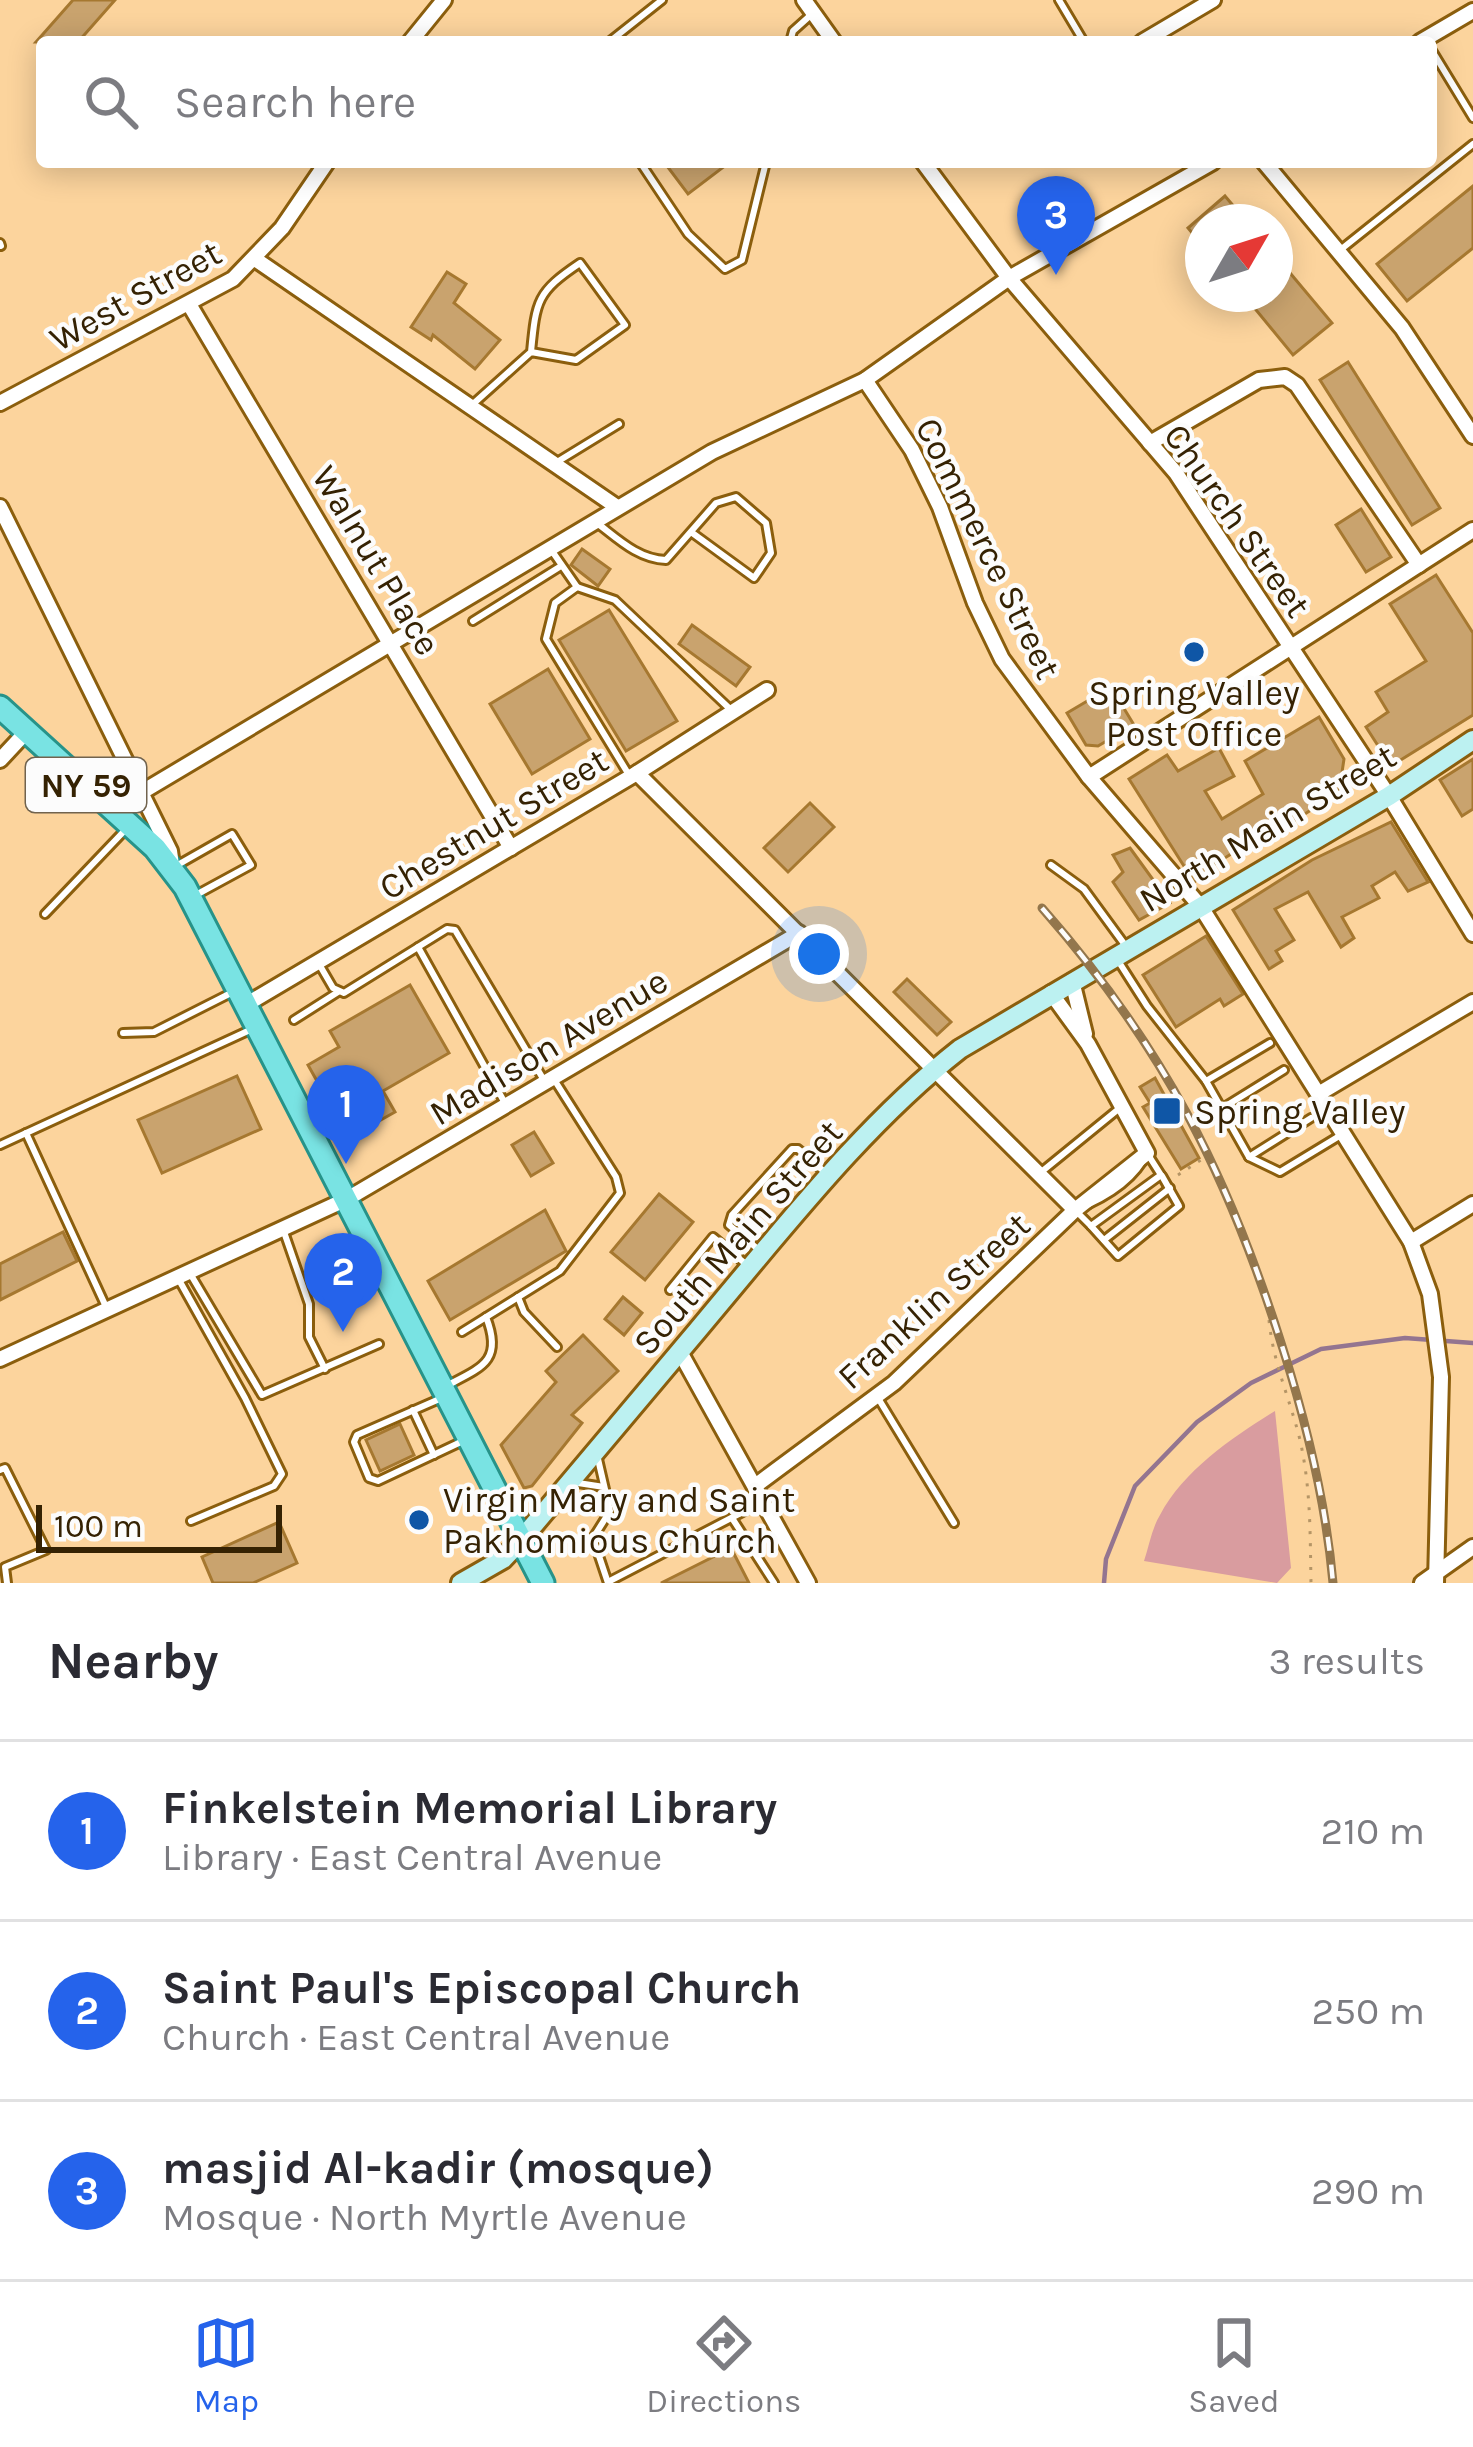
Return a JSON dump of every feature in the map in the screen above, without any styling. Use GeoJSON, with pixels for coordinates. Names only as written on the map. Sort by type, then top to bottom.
{"type":"FeatureCollection","features":[{"type":"Feature","properties":{"kind":"main road","name":"NY 59"},"geometry":{"type":"LineString","coordinates":[[0,706],[172,866],[543,1583]]}},
{"type":"Feature","properties":{"kind":"main road","name":"North Main Street"},"geometry":{"type":"LineString","coordinates":[[1094,968],[1389,796],[1473,740]]}},
{"type":"Feature","properties":{"kind":"main road","name":"South Main Street"},"geometry":{"type":"LineString","coordinates":[[461,1583],[503,1559],[521,1540],[756,1260],[934,1069],[1094,968]]}},
{"type":"Feature","properties":{"kind":"street"},"geometry":{"type":"LineString","coordinates":[[415,36],[444,0]]}},
{"type":"Feature","properties":{"kind":"street"},"geometry":{"type":"LineString","coordinates":[[1152,36],[1214,0]]}},
{"type":"Feature","properties":{"kind":"street"},"geometry":{"type":"LineString","coordinates":[[808,7],[830,36]]}},
{"type":"Feature","properties":{"kind":"street"},"geometry":{"type":"LineString","coordinates":[[1436,36],[1473,11]]}},
{"type":"Feature","properties":{"kind":"street","name":"West Street"},"geometry":{"type":"LineString","coordinates":[[0,403],[233,279],[282,228],[323,168]]}},
{"type":"Feature","properties":{"kind":"street","name":"Church Street"},"geometry":{"type":"LineString","coordinates":[[932,168],[1009,278],[1176,473],[1389,796],[1473,934]]}},
{"type":"Feature","properties":{"kind":"street"},"geometry":{"type":"LineString","coordinates":[[142,792],[712,452],[865,380],[1009,278],[1202,168]]}},
{"type":"Feature","properties":{"kind":"street"},"geometry":{"type":"LineString","coordinates":[[1269,168],[1402,328],[1473,436]]}},
{"type":"Feature","properties":{"kind":"street"},"geometry":{"type":"LineString","coordinates":[[255,259],[617,507]]}},
{"type":"Feature","properties":{"kind":"street","name":"Walnut Place"},"geometry":{"type":"LineString","coordinates":[[189,304],[511,848]]}},
{"type":"Feature","properties":{"kind":"street"},"geometry":{"type":"LineString","coordinates":[[1150,443],[1258,380],[1285,377],[1298,385],[1420,565]]}},
{"type":"Feature","properties":{"kind":"street","name":"Commerce Street"},"geometry":{"type":"LineString","coordinates":[[865,380],[913,450],[1002,659],[1089,777],[1201,907],[1411,1242],[1430,1294],[1441,1377],[1431,1580]]}},
{"type":"Feature","properties":{"kind":"street"},"geometry":{"type":"LineString","coordinates":[[0,507],[142,792],[170,851],[172,866]]}},
{"type":"Feature","properties":{"kind":"street"},"geometry":{"type":"LineString","coordinates":[[1089,777],[1473,530]]}},
{"type":"Feature","properties":{"kind":"street","name":"Chestnut Street"},"geometry":{"type":"LineString","coordinates":[[243,996],[317,960],[511,848],[767,690]]}},
{"type":"Feature","properties":{"kind":"street"},"geometry":{"type":"LineString","coordinates":[[0,760],[27,731]]}},
{"type":"Feature","properties":{"kind":"street"},"geometry":{"type":"LineString","coordinates":[[633,774],[1075,1210]]}},
{"type":"Feature","properties":{"kind":"street","name":"Madison Avenue"},"geometry":{"type":"LineString","coordinates":[[0,1359],[347,1199],[799,933]]}},
{"type":"Feature","properties":{"kind":"street"},"geometry":{"type":"LineString","coordinates":[[1072,981],[1088,1044]]}},
{"type":"Feature","properties":{"kind":"street"},"geometry":{"type":"LineString","coordinates":[[1051,993],[1088,1044],[1147,1153]]}},
{"type":"Feature","properties":{"kind":"street"},"geometry":{"type":"LineString","coordinates":[[1320,1093],[1471,1006]]}},
{"type":"Feature","properties":{"kind":"street","name":"Franklin Street"},"geometry":{"type":"LineString","coordinates":[[755,1486],[877,1396],[1075,1210],[1147,1153]]}},
{"type":"Feature","properties":{"kind":"street"},"geometry":{"type":"LineString","coordinates":[[1411,1242],[1473,1204]]}},
{"type":"Feature","properties":{"kind":"street"},"geometry":{"type":"LineString","coordinates":[[680,1352],[808,1583]]}},
{"type":"Feature","properties":{"kind":"street"},"geometry":{"type":"LineString","coordinates":[[1431,1580],[1473,1547]]}},
{"type":"Feature","properties":{"kind":"lane"},"geometry":{"type":"LineString","coordinates":[[617,36],[662,0]]}},
{"type":"Feature","properties":{"kind":"lane"},"geometry":{"type":"LineString","coordinates":[[1059,0],[1080,36]]}},
{"type":"Feature","properties":{"kind":"lane"},"geometry":{"type":"LineString","coordinates":[[792,36],[808,7]]}},
{"type":"Feature","properties":{"kind":"lane"},"geometry":{"type":"LineString","coordinates":[[1437,61],[1473,118]]}},
{"type":"Feature","properties":{"kind":"lane"},"geometry":{"type":"LineString","coordinates":[[1340,251],[1473,145]]}},
{"type":"Feature","properties":{"kind":"lane"},"geometry":{"type":"LineString","coordinates":[[644,168],[688,234],[724,269],[742,260],[765,168]]}},
{"type":"Feature","properties":{"kind":"lane"},"geometry":{"type":"LineString","coordinates":[[470,406],[531,352],[535,317],[548,285],[580,263],[625,325],[575,360],[531,352]]}},
{"type":"Feature","properties":{"kind":"lane"},"geometry":{"type":"LineString","coordinates":[[554,464],[619,424]]}},
{"type":"Feature","properties":{"kind":"lane"},"geometry":{"type":"LineString","coordinates":[[594,520],[634,551],[666,560],[716,503],[736,496],[766,523],[771,553],[754,578],[691,532]]}},
{"type":"Feature","properties":{"kind":"lane"},"geometry":{"type":"LineString","coordinates":[[550,548],[577,587],[616,600],[733,712]]}},
{"type":"Feature","properties":{"kind":"lane"},"geometry":{"type":"LineString","coordinates":[[473,621],[561,566]]}},
{"type":"Feature","properties":{"kind":"lane"},"geometry":{"type":"LineString","coordinates":[[577,587],[555,603],[545,639],[633,774]]}},
{"type":"Feature","properties":{"kind":"lane"},"geometry":{"type":"LineString","coordinates":[[45,914],[130,825]]}},
{"type":"Feature","properties":{"kind":"lane"},"geometry":{"type":"LineString","coordinates":[[172,866],[232,834],[251,865],[191,898]]}},
{"type":"Feature","properties":{"kind":"lane"},"geometry":{"type":"LineString","coordinates":[[1051,865],[1102,909],[1148,1006],[1206,1081],[1249,1156],[1280,1172],[1345,1133]]}},
{"type":"Feature","properties":{"kind":"lane"},"geometry":{"type":"LineString","coordinates":[[294,1020],[447,929],[454,930],[616,1177],[620,1192],[560,1271],[462,1332]]}},
{"type":"Feature","properties":{"kind":"lane"},"geometry":{"type":"LineString","coordinates":[[418,947],[506,1105]]}},
{"type":"Feature","properties":{"kind":"lane"},"geometry":{"type":"LineString","coordinates":[[317,960],[338,992]]}},
{"type":"Feature","properties":{"kind":"lane"},"geometry":{"type":"LineString","coordinates":[[123,1033],[154,1032],[243,996]]}},
{"type":"Feature","properties":{"kind":"lane"},"geometry":{"type":"LineString","coordinates":[[0,1145],[258,1026]]}},
{"type":"Feature","properties":{"kind":"lane"},"geometry":{"type":"LineString","coordinates":[[1206,1081],[1270,1043]]}},
{"type":"Feature","properties":{"kind":"lane"},"geometry":{"type":"LineString","coordinates":[[1221,1109],[1284,1070]]}},
{"type":"Feature","properties":{"kind":"lane"},"geometry":{"type":"LineString","coordinates":[[1039,1174],[1121,1107]]}},
{"type":"Feature","properties":{"kind":"lane"},"geometry":{"type":"LineString","coordinates":[[1249,1156],[1311,1118]]}},
{"type":"Feature","properties":{"kind":"lane"},"geometry":{"type":"LineString","coordinates":[[26,1133],[107,1310]]}},
{"type":"Feature","properties":{"kind":"lane"},"geometry":{"type":"LineString","coordinates":[[756,1260],[729,1225],[744,1201],[792,1149],[830,1176]]}},
{"type":"Feature","properties":{"kind":"lane"},"geometry":{"type":"LineString","coordinates":[[1075,1210],[1118,1256],[1178,1206],[1147,1153]]}},
{"type":"Feature","properties":{"kind":"lane"},"geometry":{"type":"LineString","coordinates":[[1091,1226],[1161,1174]]}},
{"type":"Feature","properties":{"kind":"lane"},"geometry":{"type":"LineString","coordinates":[[1104,1240],[1170,1188]]}},
{"type":"Feature","properties":{"kind":"lane"},"geometry":{"type":"LineString","coordinates":[[283,1229],[309,1304],[309,1337],[325,1369]]}},
{"type":"Feature","properties":{"kind":"lane"},"geometry":{"type":"LineString","coordinates":[[670,1290],[712,1238],[756,1260]]}},
{"type":"Feature","properties":{"kind":"lane"},"geometry":{"type":"LineString","coordinates":[[183,1275],[262,1395],[379,1344]]}},
{"type":"Feature","properties":{"kind":"lane"},"geometry":{"type":"LineString","coordinates":[[183,1275],[282,1474],[274,1486],[191,1521]]}},
{"type":"Feature","properties":{"kind":"lane"},"geometry":{"type":"LineString","coordinates":[[518,1297],[524,1312],[557,1347]]}},
{"type":"Feature","properties":{"kind":"lane"},"geometry":{"type":"LineString","coordinates":[[469,1438],[378,1481],[370,1478],[354,1442],[357,1436],[445,1392],[491,1356],[493,1342],[486,1317]]}},
{"type":"Feature","properties":{"kind":"lane"},"geometry":{"type":"LineString","coordinates":[[877,1396],[954,1523]]}},
{"type":"Feature","properties":{"kind":"lane"},"geometry":{"type":"LineString","coordinates":[[413,1410],[434,1455]]}},
{"type":"Feature","properties":{"kind":"lane"},"geometry":{"type":"LineString","coordinates":[[596,1451],[610,1511],[593,1538],[608,1583],[764,1502]]}},
{"type":"Feature","properties":{"kind":"lane"},"geometry":{"type":"LineString","coordinates":[[0,1470],[4,1468],[46,1550],[4,1567],[7,1583]]}},
{"type":"Feature","properties":{"kind":"lane"},"geometry":{"type":"LineString","coordinates":[[571,1482],[604,1487]]}},
{"type":"Feature","properties":{"kind":"lane"},"geometry":{"type":"LineString","coordinates":[[732,1518],[774,1583]]}},
{"type":"Feature","properties":{"kind":"path"},"geometry":{"type":"LineString","coordinates":[[1178,1175],[1207,1156]]}},
{"type":"Feature","properties":{"kind":"path"},"geometry":{"type":"LineString","coordinates":[[1269,1320],[1273,1355],[1300,1441],[1312,1509],[1312,1583]]}},
{"type":"Feature","properties":{"kind":"shaded area"},"geometry":{"type":"Polygon","coordinates":[[[1275,1411],[1291,1568],[1277,1583],[1144,1561],[1157,1520],[1182,1483],[1226,1443],[1275,1411]]]}},
{"type":"Feature","properties":{"kind":"building"},"geometry":{"type":"Polygon","coordinates":[[[73,0],[115,0],[83,36],[41,36],[73,0]]]}},
{"type":"Feature","properties":{"kind":"building"},"geometry":{"type":"Polygon","coordinates":[[[668,168],[722,168],[688,194],[668,168]]]}},
{"type":"Feature","properties":{"kind":"building"},"geometry":{"type":"Polygon","coordinates":[[[1473,186],[1473,248],[1407,301],[1377,264],[1473,186]]]}},
{"type":"Feature","properties":{"kind":"building"},"geometry":{"type":"Polygon","coordinates":[[[447,272],[466,284],[454,303],[500,340],[475,369],[433,335],[431,340],[411,327],[447,272]]]}},
{"type":"Feature","properties":{"kind":"building"},"geometry":{"type":"Polygon","coordinates":[[[1293,276],[1332,323],[1293,355],[1258,312],[1293,312],[1293,276]]]}},
{"type":"Feature","properties":{"kind":"building"},"geometry":{"type":"Polygon","coordinates":[[[1348,362],[1440,508],[1412,525],[1320,380],[1348,362]]]}},
{"type":"Feature","properties":{"kind":"building"},"geometry":{"type":"Polygon","coordinates":[[[1361,509],[1391,557],[1366,572],[1336,525],[1361,509]]]}},
{"type":"Feature","properties":{"kind":"building"},"geometry":{"type":"Polygon","coordinates":[[[582,549],[610,569],[598,586],[571,565],[582,549]]]}},
{"type":"Feature","properties":{"kind":"building"},"geometry":{"type":"Polygon","coordinates":[[[1436,575],[1473,633],[1473,715],[1391,766],[1366,727],[1388,712],[1376,692],[1426,661],[1390,604],[1436,575]]]}},
{"type":"Feature","properties":{"kind":"building"},"geometry":{"type":"Polygon","coordinates":[[[609,610],[677,721],[626,751],[559,640],[609,610]]]}},
{"type":"Feature","properties":{"kind":"building"},"geometry":{"type":"Polygon","coordinates":[[[692,625],[750,667],[736,686],[679,644],[692,625]]]}},
{"type":"Feature","properties":{"kind":"building"},"geometry":{"type":"Polygon","coordinates":[[[548,669],[590,739],[532,774],[490,704],[548,669]]]}},
{"type":"Feature","properties":{"kind":"building"},"geometry":{"type":"Polygon","coordinates":[[[1111,687],[1134,725],[1098,746],[1086,745],[1067,713],[1111,687]]]}},
{"type":"Feature","properties":{"kind":"building"},"geometry":{"type":"Polygon","coordinates":[[[1319,717],[1344,759],[1339,792],[1244,853],[1241,848],[1210,867],[1211,872],[1194,882],[1129,779],[1167,755],[1178,771],[1219,748],[1234,776],[1205,791],[1222,819],[1263,794],[1245,761],[1319,717]]]}},
{"type":"Feature","properties":{"kind":"building"},"geometry":{"type":"Polygon","coordinates":[[[1473,759],[1473,809],[1462,816],[1440,780],[1473,759]]]}},
{"type":"Feature","properties":{"kind":"building"},"geometry":{"type":"Polygon","coordinates":[[[810,803],[834,827],[788,872],[764,848],[810,803]]]}},
{"type":"Feature","properties":{"kind":"building"},"geometry":{"type":"Polygon","coordinates":[[[1391,822],[1428,882],[1408,891],[1395,872],[1372,886],[1379,898],[1342,917],[1354,938],[1341,947],[1308,892],[1275,909],[1294,940],[1276,951],[1282,961],[1269,969],[1233,910],[1312,860],[1391,822]]]}},
{"type":"Feature","properties":{"kind":"building"},"geometry":{"type":"Polygon","coordinates":[[[1130,848],[1170,903],[1139,920],[1113,882],[1123,872],[1113,855],[1130,848]]]}},
{"type":"Feature","properties":{"kind":"building"},"geometry":{"type":"Polygon","coordinates":[[[1206,936],[1243,994],[1224,1006],[1220,999],[1176,1027],[1143,975],[1206,936]]]}},
{"type":"Feature","properties":{"kind":"building"},"geometry":{"type":"Polygon","coordinates":[[[907,979],[951,1022],[937,1035],[894,992],[907,979]]]}},
{"type":"Feature","properties":{"kind":"building"},"geometry":{"type":"Polygon","coordinates":[[[410,985],[449,1053],[383,1091],[395,1112],[363,1130],[350,1107],[336,1115],[308,1065],[339,1047],[330,1031],[410,985]]]}},
{"type":"Feature","properties":{"kind":"building"},"geometry":{"type":"Polygon","coordinates":[[[237,1076],[261,1129],[162,1173],[138,1120],[237,1076]]]}},
{"type":"Feature","properties":{"kind":"building"},"geometry":{"type":"Polygon","coordinates":[[[1155,1078],[1199,1158],[1181,1169],[1143,1107],[1150,1103],[1140,1087],[1155,1078]]]}},
{"type":"Feature","properties":{"kind":"building"},"geometry":{"type":"Polygon","coordinates":[[[534,1132],[553,1163],[531,1176],[512,1145],[534,1132]]]}},
{"type":"Feature","properties":{"kind":"building"},"geometry":{"type":"Polygon","coordinates":[[[659,1194],[693,1222],[645,1280],[611,1252],[659,1194]]]}},
{"type":"Feature","properties":{"kind":"building"},"geometry":{"type":"Polygon","coordinates":[[[545,1210],[566,1251],[450,1320],[428,1281],[545,1210]]]}},
{"type":"Feature","properties":{"kind":"building"},"geometry":{"type":"Polygon","coordinates":[[[63,1232],[77,1261],[0,1300],[0,1264],[63,1232]]]}},
{"type":"Feature","properties":{"kind":"building"},"geometry":{"type":"Polygon","coordinates":[[[623,1297],[642,1313],[624,1335],[605,1319],[623,1297]]]}},
{"type":"Feature","properties":{"kind":"building"},"geometry":{"type":"Polygon","coordinates":[[[583,1335],[618,1371],[572,1415],[582,1423],[532,1486],[524,1488],[501,1445],[556,1382],[546,1371],[583,1335]]]}},
{"type":"Feature","properties":{"kind":"building"},"geometry":{"type":"Polygon","coordinates":[[[400,1424],[414,1455],[380,1471],[366,1440],[400,1424]]]}},
{"type":"Feature","properties":{"kind":"building"},"geometry":{"type":"Polygon","coordinates":[[[279,1522],[297,1563],[253,1583],[213,1583],[202,1557],[279,1522]]]}},
{"type":"Feature","properties":{"kind":"building"},"geometry":{"type":"Polygon","coordinates":[[[731,1548],[749,1583],[661,1583],[731,1548]]]}},
{"type":"Feature","properties":{"kind":"waterway"},"geometry":{"type":"LineString","coordinates":[[1104,1583],[1106,1559],[1135,1486],[1197,1422],[1251,1383],[1321,1349],[1405,1338],[1473,1343]]}},
{"type":"Feature","properties":{"kind":"railway"},"geometry":{"type":"LineString","coordinates":[[1042,908],[1157,1062],[1215,1169],[1262,1286],[1300,1406],[1333,1583]]}},
{"type":"Feature","properties":{"kind":"place","name":"masjid Al-kadir (mosque)"},"geometry":{"type":"Point","coordinates":[1056,275]}},
{"type":"Feature","properties":{"kind":"place","name":"Spring Valley Post Office"},"geometry":{"type":"Point","coordinates":[1194,652]}},
{"type":"Feature","properties":{"kind":"place","name":"Spring Valley"},"geometry":{"type":"Point","coordinates":[1167,1111]}},
{"type":"Feature","properties":{"kind":"place","name":"Finkelstein Memorial Library"},"geometry":{"type":"Point","coordinates":[346,1164]}},
{"type":"Feature","properties":{"kind":"place","name":"Saint Paul's Episcopal Church"},"geometry":{"type":"Point","coordinates":[343,1332]}},
{"type":"Feature","properties":{"kind":"place","name":"Virgin Mary and Saint Pakhomious Church"},"geometry":{"type":"Point","coordinates":[419,1520]}}]}
